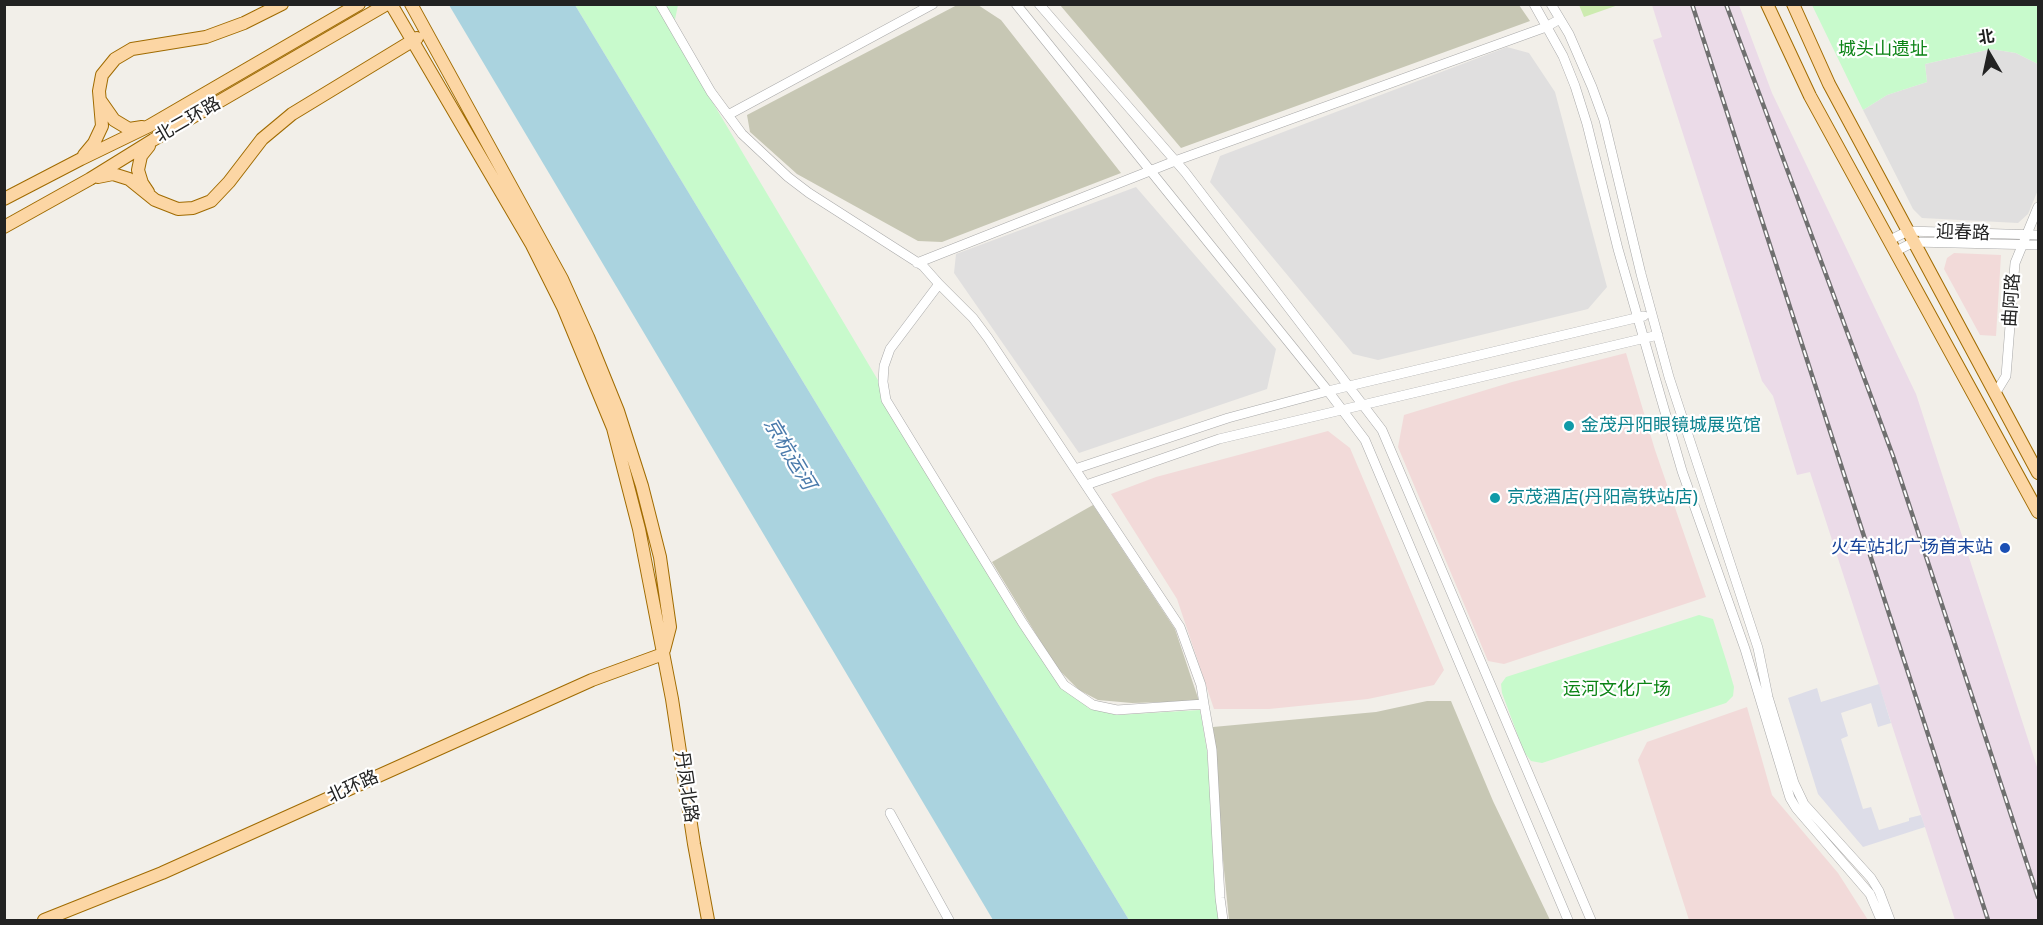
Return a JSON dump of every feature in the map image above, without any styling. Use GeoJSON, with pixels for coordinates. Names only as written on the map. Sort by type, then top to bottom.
{"type":"FeatureCollection","features":[{"type":"Feature","properties":{"kind":"main road"},"geometry":{"type":"LineString","coordinates":[[81,159],[94,143],[102,126],[100,99],[102,75],[115,59],[132,49],[206,37],[244,23],[282,4]]}},
{"type":"Feature","properties":{"kind":"main road","name":"北二环路"},"geometry":{"type":"LineString","coordinates":[[4,199],[149,126],[359,4]]}},
{"type":"Feature","properties":{"kind":"main road","name":"北二环路"},"geometry":{"type":"LineString","coordinates":[[4,227],[389,4]]}},
{"type":"Feature","properties":{"kind":"main road","name":"丹凤北路"},"geometry":{"type":"LineString","coordinates":[[389,4],[532,245],[563,307],[613,428],[639,529],[672,699],[708,921]]}},
{"type":"Feature","properties":{"kind":"main road"},"geometry":{"type":"LineString","coordinates":[[411,4],[562,279],[618,411],[642,486],[660,557],[670,627],[663,654]]}},
{"type":"Feature","properties":{"kind":"main road"},"geometry":{"type":"LineString","coordinates":[[1767,4],[1810,96],[2038,512]]}},
{"type":"Feature","properties":{"kind":"main road"},"geometry":{"type":"LineString","coordinates":[[1793,4],[1829,84],[2038,473]]}},
{"type":"Feature","properties":{"kind":"main road"},"geometry":{"type":"LineString","coordinates":[[90,179],[113,174],[129,179],[154,200],[177,209],[193,208],[211,201],[229,182],[262,139],[292,114],[426,33]]}},
{"type":"Feature","properties":{"kind":"main road"},"geometry":{"type":"LineString","coordinates":[[100,99],[114,120],[129,129],[149,126]]}},
{"type":"Feature","properties":{"kind":"main road"},"geometry":{"type":"LineString","coordinates":[[153,140],[141,156],[138,170],[142,183],[154,200]]}},
{"type":"Feature","properties":{"kind":"main road","name":"北环路"},"geometry":{"type":"LineString","coordinates":[[52,919],[162,873],[592,680],[663,654]]}},
{"type":"Feature","properties":{"kind":"street"},"geometry":{"type":"LineString","coordinates":[[660,4],[711,92],[742,134],[788,177],[809,193],[867,228],[917,263],[973,318],[1180,627],[1201,685],[1212,750],[1223,921]]}},
{"type":"Feature","properties":{"kind":"street"},"geometry":{"type":"LineString","coordinates":[[728,115],[933,4]]}},
{"type":"Feature","properties":{"kind":"street"},"geometry":{"type":"LineString","coordinates":[[1016,4],[1365,440],[1568,921]]}},
{"type":"Feature","properties":{"kind":"street"},"geometry":{"type":"LineString","coordinates":[[1039,4],[1175,161],[1382,430],[1591,921]]}},
{"type":"Feature","properties":{"kind":"street"},"geometry":{"type":"LineString","coordinates":[[1533,4],[1563,56],[1575,86],[1587,124],[1618,249],[1682,471],[1745,649],[1790,798],[1796,808],[1865,886],[1877,907],[1881,921]]}},
{"type":"Feature","properties":{"kind":"street"},"geometry":{"type":"LineString","coordinates":[[1551,4],[1569,34],[1604,120],[1669,377],[1758,648],[1768,697],[1794,783],[1804,804],[1871,878],[1879,891],[1890,921]]}},
{"type":"Feature","properties":{"kind":"street"},"geometry":{"type":"LineString","coordinates":[[917,263],[1175,161],[1546,27],[1560,19]]}},
{"type":"Feature","properties":{"kind":"street","name":"曲阿路"},"geometry":{"type":"LineString","coordinates":[[1995,394],[2006,376],[2015,263],[2038,207]]}},
{"type":"Feature","properties":{"kind":"street","name":"迎春路"},"geometry":{"type":"LineString","coordinates":[[1890,240],[1911,237],[2038,235]]}},
{"type":"Feature","properties":{"kind":"street","name":"迎春路"},"geometry":{"type":"LineString","coordinates":[[1896,251],[1911,237],[2038,245]]}},
{"type":"Feature","properties":{"kind":"street"},"geometry":{"type":"LineString","coordinates":[[939,284],[891,350],[884,366],[883,382],[886,400],[1026,630],[1064,685],[1093,705],[1117,710],[1204,704]]}},
{"type":"Feature","properties":{"kind":"street"},"geometry":{"type":"LineString","coordinates":[[1075,469],[1228,417],[1348,385],[1652,315]]}},
{"type":"Feature","properties":{"kind":"street"},"geometry":{"type":"LineString","coordinates":[[1086,485],[1219,439],[1658,335]]}},
{"type":"Feature","properties":{"kind":"street"},"geometry":{"type":"LineString","coordinates":[[890,813],[949,921]]}},
{"type":"Feature","properties":{"kind":"shaded area"},"geometry":{"type":"Polygon","coordinates":[[[959,4],[978,5],[1001,20],[1121,173],[942,242],[918,241],[797,174],[750,132],[747,115],[959,4]]]}},
{"type":"Feature","properties":{"kind":"shaded area"},"geometry":{"type":"Polygon","coordinates":[[[1060,5],[1519,5],[1530,21],[1181,148],[1060,5]]]}},
{"type":"Feature","properties":{"kind":"shaded area"},"geometry":{"type":"Polygon","coordinates":[[[1652,5],[1739,5],[1772,93],[1916,394],[2038,770],[2038,920],[1955,920],[1810,472],[1797,475],[1773,396],[1762,381],[1653,40],[1662,37],[1652,5]]]}},
{"type":"Feature","properties":{"kind":"shaded area"},"geometry":{"type":"Polygon","coordinates":[[[1507,47],[1529,53],[1555,92],[1607,287],[1588,309],[1378,360],[1353,354],[1210,182],[1220,156],[1507,47]]]}},
{"type":"Feature","properties":{"kind":"shaded area"},"geometry":{"type":"Polygon","coordinates":[[[1991,49],[2016,53],[2038,64],[2038,190],[2028,214],[2018,223],[1922,218],[1913,209],[1863,110],[1887,95],[1927,82],[1925,64],[1991,49]]]}},
{"type":"Feature","properties":{"kind":"shaded area"},"geometry":{"type":"Polygon","coordinates":[[[1136,187],[1276,349],[1267,389],[1079,453],[954,273],[956,254],[1136,187]]]}},
{"type":"Feature","properties":{"kind":"shaded area"},"geometry":{"type":"Polygon","coordinates":[[[1954,253],[2001,255],[1996,336],[1980,335],[1944,269],[1947,258],[1954,253]]]}},
{"type":"Feature","properties":{"kind":"shaded area"},"geometry":{"type":"Polygon","coordinates":[[[1626,353],[1655,450],[1706,597],[1504,664],[1488,661],[1398,447],[1404,415],[1512,382],[1626,353]]]}},
{"type":"Feature","properties":{"kind":"shaded area"},"geometry":{"type":"Polygon","coordinates":[[[1328,431],[1350,448],[1444,670],[1434,685],[1368,699],[1269,709],[1214,709],[1177,599],[1111,494],[1156,477],[1328,431]]]}},
{"type":"Feature","properties":{"kind":"shaded area"},"geometry":{"type":"Polygon","coordinates":[[[1093,505],[1175,629],[1199,701],[1132,703],[1098,700],[1079,690],[1056,667],[992,562],[1093,505]]]}},
{"type":"Feature","properties":{"kind":"shaded area"},"geometry":{"type":"Polygon","coordinates":[[[1879,684],[1891,723],[1878,727],[1871,703],[1841,713],[1848,736],[1841,739],[1863,809],[1871,807],[1879,830],[1921,815],[1925,827],[1863,847],[1818,794],[1788,698],[1817,688],[1821,702],[1879,684]]]}},
{"type":"Feature","properties":{"kind":"shaded area"},"geometry":{"type":"Polygon","coordinates":[[[1427,701],[1451,701],[1493,801],[1550,920],[1229,920],[1216,790],[1213,727],[1376,712],[1427,701]]]}},
{"type":"Feature","properties":{"kind":"shaded area"},"geometry":{"type":"Polygon","coordinates":[[[1747,707],[1772,795],[1838,873],[1868,920],[1689,920],[1638,760],[1647,742],[1747,707]]]}},
{"type":"Feature","properties":{"kind":"green space"},"geometry":{"type":"Polygon","coordinates":[[[1579,4],[1621,4],[1584,17],[1579,5],[1579,4]]]}},
{"type":"Feature","properties":{"kind":"green space"},"geometry":{"type":"Polygon","coordinates":[[[575,5],[678,5],[672,34],[1057,681],[1082,700],[1088,708],[1117,715],[1200,710],[1207,751],[1220,920],[1129,920],[575,5]]]}},
{"type":"Feature","properties":{"kind":"green space","name":"城头山遗址"},"geometry":{"type":"Polygon","coordinates":[[[1812,5],[2038,5],[2038,64],[2016,53],[1991,49],[1925,64],[1927,82],[1887,95],[1863,110],[1812,5]]]}},
{"type":"Feature","properties":{"kind":"green space","name":"运河文化广场"},"geometry":{"type":"Polygon","coordinates":[[[1699,615],[1713,619],[1727,663],[1734,687],[1733,696],[1726,703],[1542,763],[1531,761],[1524,752],[1502,693],[1501,684],[1506,677],[1699,615]]]}},
{"type":"Feature","properties":{"kind":"water","name":"京杭运河"},"geometry":{"type":"Polygon","coordinates":[[[449,5],[575,5],[1129,920],[993,920],[449,5]]]}},
{"type":"Feature","properties":{"kind":"railway"},"geometry":{"type":"LineString","coordinates":[[1692,4],[1988,920]]}},
{"type":"Feature","properties":{"kind":"railway"},"geometry":{"type":"LineString","coordinates":[[1726,4],[1893,456],[2038,897]]}},
{"type":"Feature","properties":{"kind":"place","name":"金茂丹阳眼镜城展览馆"},"geometry":{"type":"Point","coordinates":[1569,426]}},
{"type":"Feature","properties":{"kind":"place","name":"京茂酒店(丹阳高铁站店)"},"geometry":{"type":"Point","coordinates":[1495,498]}},
{"type":"Feature","properties":{"kind":"place","name":"火车站北广场首末站"},"geometry":{"type":"Point","coordinates":[2005,548]}}]}
